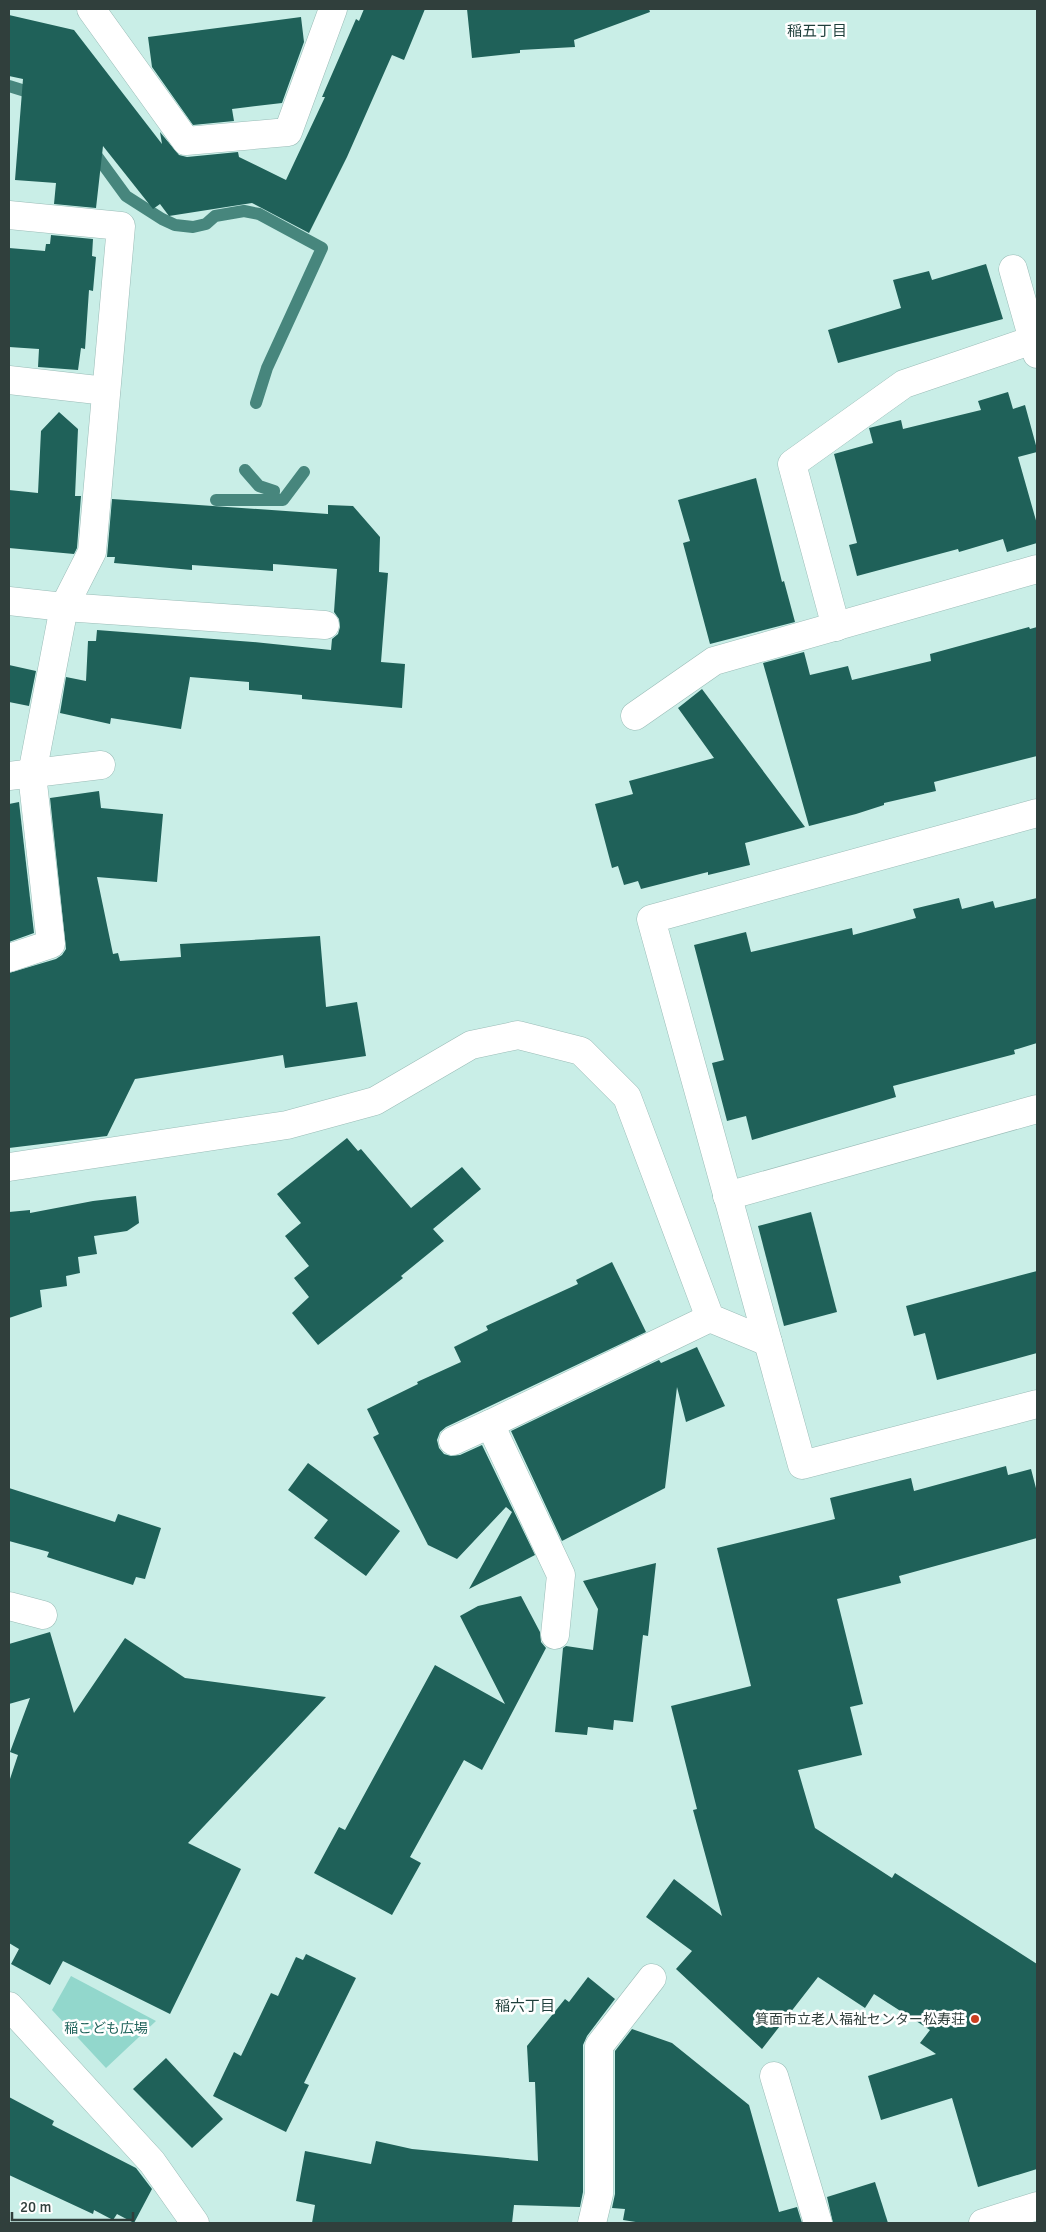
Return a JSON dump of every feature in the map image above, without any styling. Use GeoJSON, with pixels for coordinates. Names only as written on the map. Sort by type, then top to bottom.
{"type":"FeatureCollection","features":[{"type":"Feature","properties":{"kind":"street"},"geometry":{"type":"LineString","coordinates":[[91,9],[186,141],[288,132],[333,9]]}},
{"type":"Feature","properties":{"kind":"street"},"geometry":{"type":"LineString","coordinates":[[9,215],[122,226],[92,552],[64,608],[20,775],[51,944],[9,958]]}},
{"type":"Feature","properties":{"kind":"street"},"geometry":{"type":"LineString","coordinates":[[836,627],[792,464],[904,384],[1035,347],[1013,269]]}},
{"type":"Feature","properties":{"kind":"street"},"geometry":{"type":"LineString","coordinates":[[9,380],[106,391]]}},
{"type":"Feature","properties":{"kind":"street"},"geometry":{"type":"LineString","coordinates":[[635,716],[714,661],[1037,570]]}},
{"type":"Feature","properties":{"kind":"street"},"geometry":{"type":"LineString","coordinates":[[9,601],[64,608],[325,625]]}},
{"type":"Feature","properties":{"kind":"street"},"geometry":{"type":"LineString","coordinates":[[20,775],[101,765]]}},
{"type":"Feature","properties":{"kind":"street"},"geometry":{"type":"LineString","coordinates":[[1036,1410],[802,1465],[651,919],[1037,813]]}},
{"type":"Feature","properties":{"kind":"street"},"geometry":{"type":"LineString","coordinates":[[9,1167],[287,1125],[375,1101],[471,1045],[518,1035],[581,1051],[627,1097],[710,1318],[768,1342]]}},
{"type":"Feature","properties":{"kind":"street"},"geometry":{"type":"LineString","coordinates":[[727,1196],[1037,1109]]}},
{"type":"Feature","properties":{"kind":"street"},"geometry":{"type":"LineString","coordinates":[[453,1441],[710,1318]]}},
{"type":"Feature","properties":{"kind":"street"},"geometry":{"type":"LineString","coordinates":[[490,1424],[561,1575],[555,1636]]}},
{"type":"Feature","properties":{"kind":"street"},"geometry":{"type":"LineString","coordinates":[[9,1606],[43,1615]]}},
{"type":"Feature","properties":{"kind":"street"},"geometry":{"type":"LineString","coordinates":[[592,2223],[599,2194],[599,2046],[652,1978]]}},
{"type":"Feature","properties":{"kind":"street"},"geometry":{"type":"LineString","coordinates":[[9,2006],[152,2162],[195,2223]]}},
{"type":"Feature","properties":{"kind":"street"},"geometry":{"type":"LineString","coordinates":[[774,2076],[818,2223]]}},
{"type":"Feature","properties":{"kind":"street"},"geometry":{"type":"LineString","coordinates":[[983,2223],[1037,2206]]}},
{"type":"Feature","properties":{"kind":"green space","name":"稲こども広場"},"geometry":{"type":"Polygon","coordinates":[[[71,1976],[156,2021],[106,2068],[52,2010],[71,1976]]]}},
{"type":"Feature","properties":{"kind":"building"},"geometry":{"type":"Polygon","coordinates":[[[364,9],[425,9],[404,60],[392,55],[347,157],[309,233],[252,203],[169,216],[160,204],[153,209],[103,146],[96,208],[54,204],[56,183],[15,180],[23,79],[9,76],[9,15],[74,30],[162,144],[160,132],[179,155],[187,157],[238,152],[239,157],[286,180],[325,97],[322,97],[356,19],[359,21],[364,9]]]}},
{"type":"Feature","properties":{"kind":"building"},"geometry":{"type":"Polygon","coordinates":[[[467,9],[649,9],[650,12],[574,40],[575,47],[520,50],[520,53],[472,58],[467,9]]]}},
{"type":"Feature","properties":{"kind":"building"},"geometry":{"type":"Polygon","coordinates":[[[301,17],[304,42],[282,103],[232,109],[234,121],[193,125],[152,67],[148,37],[301,17]]]}},
{"type":"Feature","properties":{"kind":"building"},"geometry":{"type":"Polygon","coordinates":[[[51,235],[93,239],[92,256],[96,257],[93,291],[89,290],[85,349],[81,348],[78,370],[38,367],[39,349],[9,347],[9,248],[45,251],[46,244],[50,244],[51,235]]]}},
{"type":"Feature","properties":{"kind":"building"},"geometry":{"type":"Polygon","coordinates":[[[986,264],[1003,319],[838,363],[828,330],[901,308],[893,280],[929,271],[932,280],[986,264]]]}},
{"type":"Feature","properties":{"kind":"building"},"geometry":{"type":"Polygon","coordinates":[[[1008,392],[1013,409],[1025,405],[1037,449],[1037,452],[1018,457],[1037,524],[1037,543],[1007,552],[1003,539],[959,552],[958,549],[857,576],[849,545],[857,543],[834,454],[873,443],[869,428],[901,420],[903,429],[981,410],[978,401],[1008,392]]]}},
{"type":"Feature","properties":{"kind":"building"},"geometry":{"type":"Polygon","coordinates":[[[59,412],[78,429],[75,496],[81,496],[77,548],[74,554],[9,548],[9,490],[38,493],[41,431],[59,412]]]}},
{"type":"Feature","properties":{"kind":"building"},"geometry":{"type":"Polygon","coordinates":[[[756,478],[782,582],[784,581],[795,622],[710,644],[683,543],[690,541],[678,500],[756,478]]]}},
{"type":"Feature","properties":{"kind":"building"},"geometry":{"type":"Polygon","coordinates":[[[112,499],[328,514],[328,505],[353,506],[380,537],[379,572],[388,573],[381,662],[405,664],[402,708],[302,699],[302,695],[249,690],[249,682],[190,677],[181,729],[111,718],[110,724],[60,713],[66,677],[86,681],[88,641],[96,641],[97,630],[331,650],[332,639],[338,634],[340,627],[339,619],[334,612],[337,569],[273,564],[273,571],[192,565],[192,570],[114,563],[115,557],[107,557],[112,499]]]}},
{"type":"Feature","properties":{"kind":"building"},"geometry":{"type":"Polygon","coordinates":[[[1029,627],[1030,629],[1037,627],[1037,756],[934,782],[936,791],[884,803],[884,805],[856,814],[809,826],[763,663],[804,652],[810,675],[848,666],[852,680],[931,661],[930,654],[1029,627]]]}},
{"type":"Feature","properties":{"kind":"building"},"geometry":{"type":"Polygon","coordinates":[[[9,665],[36,671],[29,706],[9,702],[9,665]]]}},
{"type":"Feature","properties":{"kind":"building"},"geometry":{"type":"Polygon","coordinates":[[[702,689],[805,827],[745,843],[750,865],[708,875],[708,872],[641,889],[638,881],[624,885],[618,866],[612,868],[595,804],[633,794],[629,781],[714,758],[678,708],[702,689]]]}},
{"type":"Feature","properties":{"kind":"building"},"geometry":{"type":"Polygon","coordinates":[[[99,791],[101,808],[163,814],[157,882],[97,877],[113,954],[118,953],[120,961],[181,957],[180,944],[320,936],[326,1007],[357,1002],[366,1056],[285,1068],[283,1055],[135,1079],[107,1136],[9,1148],[9,973],[56,959],[66,949],[50,798],[99,791]]]}},
{"type":"Feature","properties":{"kind":"building"},"geometry":{"type":"Polygon","coordinates":[[[19,802],[34,933],[9,942],[9,804],[19,802]]]}},
{"type":"Feature","properties":{"kind":"building"},"geometry":{"type":"Polygon","coordinates":[[[959,898],[962,909],[993,901],[995,908],[1037,898],[1037,1043],[1014,1050],[1015,1054],[893,1086],[896,1097],[752,1140],[746,1116],[727,1121],[712,1063],[724,1060],[694,945],[746,932],[751,952],[852,928],[853,935],[916,918],[913,909],[959,898]]]}},
{"type":"Feature","properties":{"kind":"building"},"geometry":{"type":"Polygon","coordinates":[[[347,1138],[358,1151],[361,1149],[411,1208],[462,1167],[481,1189],[433,1229],[444,1241],[401,1276],[403,1278],[318,1345],[292,1313],[309,1297],[294,1278],[309,1266],[285,1236],[301,1223],[277,1194],[347,1138]]]}},
{"type":"Feature","properties":{"kind":"building"},"geometry":{"type":"Polygon","coordinates":[[[136,1196],[139,1223],[127,1231],[94,1236],[97,1254],[78,1257],[80,1273],[66,1276],[67,1286],[40,1290],[42,1307],[9,1318],[9,1212],[30,1210],[30,1213],[93,1201],[136,1196]]]}},
{"type":"Feature","properties":{"kind":"building"},"geometry":{"type":"Polygon","coordinates":[[[811,1212],[837,1312],[784,1326],[758,1226],[811,1212]]]}},
{"type":"Feature","properties":{"kind":"building"},"geometry":{"type":"Polygon","coordinates":[[[612,1262],[646,1332],[446,1427],[440,1432],[437,1440],[439,1448],[444,1454],[451,1456],[460,1455],[482,1445],[535,1555],[469,1589],[512,1512],[506,1507],[457,1559],[428,1545],[373,1437],[379,1434],[367,1409],[418,1384],[417,1382],[461,1362],[454,1347],[488,1330],[486,1326],[578,1284],[576,1280],[612,1262]]]}},
{"type":"Feature","properties":{"kind":"building"},"geometry":{"type":"Polygon","coordinates":[[[1037,1271],[1037,1353],[937,1380],[925,1333],[914,1336],[906,1306],[1037,1271]]]}},
{"type":"Feature","properties":{"kind":"building"},"geometry":{"type":"Polygon","coordinates":[[[697,1347],[725,1406],[686,1422],[677,1387],[665,1488],[562,1541],[511,1431],[659,1360],[661,1363],[697,1347]]]}},
{"type":"Feature","properties":{"kind":"building"},"geometry":{"type":"Polygon","coordinates":[[[308,1463],[400,1531],[366,1576],[314,1538],[328,1520],[288,1490],[308,1463]]]}},
{"type":"Feature","properties":{"kind":"building"},"geometry":{"type":"Polygon","coordinates":[[[1006,1466],[1008,1475],[1031,1469],[1037,1492],[1037,1538],[899,1576],[901,1583],[837,1599],[863,1704],[850,1707],[862,1755],[798,1770],[815,1828],[892,1878],[895,1873],[1037,1964],[1037,2169],[978,2187],[952,2098],[881,2120],[868,2076],[936,2054],[920,2043],[930,2030],[874,1994],[865,2008],[818,1977],[762,2049],[676,1969],[692,1951],[646,1917],[674,1879],[722,1916],[693,1810],[697,1809],[671,1706],[751,1686],[717,1548],[835,1519],[830,1498],[911,1478],[914,1491],[1006,1466]]]}},
{"type":"Feature","properties":{"kind":"building"},"geometry":{"type":"Polygon","coordinates":[[[9,1488],[115,1522],[118,1514],[161,1528],[145,1579],[136,1577],[133,1585],[47,1557],[49,1552],[9,1541],[9,1488]]]}},
{"type":"Feature","properties":{"kind":"building"},"geometry":{"type":"Polygon","coordinates":[[[656,1563],[648,1636],[643,1635],[633,1722],[614,1720],[613,1730],[588,1727],[587,1735],[555,1732],[563,1648],[566,1646],[593,1650],[598,1609],[583,1581],[656,1563]]]}},
{"type":"Feature","properties":{"kind":"building"},"geometry":{"type":"Polygon","coordinates":[[[521,1596],[540,1632],[541,1642],[546,1648],[482,1770],[464,1760],[410,1857],[421,1863],[392,1915],[314,1873],[339,1827],[345,1830],[435,1665],[505,1704],[460,1616],[478,1606],[521,1596]]]}},
{"type":"Feature","properties":{"kind":"building"},"geometry":{"type":"Polygon","coordinates":[[[50,1632],[74,1713],[125,1638],[185,1678],[326,1697],[188,1843],[241,1869],[170,2014],[63,1961],[50,1985],[11,1964],[19,1949],[9,1943],[9,1782],[18,1755],[10,1752],[30,1698],[9,1704],[9,1644],[50,1632]]]}},
{"type":"Feature","properties":{"kind":"building"},"geometry":{"type":"Polygon","coordinates":[[[306,1954],[356,1978],[304,2083],[309,2085],[286,2132],[213,2096],[234,2052],[241,2056],[271,1993],[278,1996],[296,1957],[303,1960],[306,1954]]]}},
{"type":"Feature","properties":{"kind":"building"},"geometry":{"type":"Polygon","coordinates":[[[588,1977],[615,1999],[587,2036],[583,2045],[583,2192],[580,2207],[514,2205],[512,2223],[312,2223],[315,2205],[296,2201],[305,2151],[371,2164],[376,2141],[412,2149],[538,2161],[535,2082],[529,2082],[527,2046],[565,1999],[569,2002],[588,1977]]]}},
{"type":"Feature","properties":{"kind":"building"},"geometry":{"type":"Polygon","coordinates":[[[632,2029],[672,2043],[749,2105],[779,2212],[797,2207],[802,2223],[642,2223],[623,2220],[625,2209],[612,2208],[615,2194],[615,2051],[632,2029]]]}},
{"type":"Feature","properties":{"kind":"building"},"geometry":{"type":"Polygon","coordinates":[[[166,2058],[223,2119],[192,2148],[133,2089],[166,2058]]]}},
{"type":"Feature","properties":{"kind":"building"},"geometry":{"type":"Polygon","coordinates":[[[9,2097],[54,2121],[52,2125],[136,2168],[152,2189],[134,2223],[117,2214],[113,2220],[94,2210],[93,2214],[9,2175],[9,2097]]]}},
{"type":"Feature","properties":{"kind":"building"},"geometry":{"type":"Polygon","coordinates":[[[875,2182],[888,2223],[833,2223],[827,2197],[875,2182]]]}},
{"type":"Feature","properties":{"kind":"waterway"},"geometry":{"type":"LineString","coordinates":[[9,86],[38,95]]}},
{"type":"Feature","properties":{"kind":"waterway"},"geometry":{"type":"LineString","coordinates":[[91,148],[126,196],[175,225],[193,227],[206,224],[215,216],[244,211],[259,214],[322,248],[267,368],[256,403]]}},
{"type":"Feature","properties":{"kind":"waterway"},"geometry":{"type":"LineString","coordinates":[[245,470],[259,486],[274,491],[273,500]]}},
{"type":"Feature","properties":{"kind":"waterway"},"geometry":{"type":"LineString","coordinates":[[216,500],[283,500],[304,472]]}},
{"type":"Feature","properties":{"kind":"place","name":"箕面市立老人福祉センター松寿荘"},"geometry":{"type":"Point","coordinates":[975,2019]}},
{"type":"Feature","properties":{"kind":"district","name":"稲五丁目"},"geometry":{"type":"Point","coordinates":[817,31]}},
{"type":"Feature","properties":{"kind":"district","name":"稲六丁目"},"geometry":{"type":"Point","coordinates":[525,2006]}}]}
